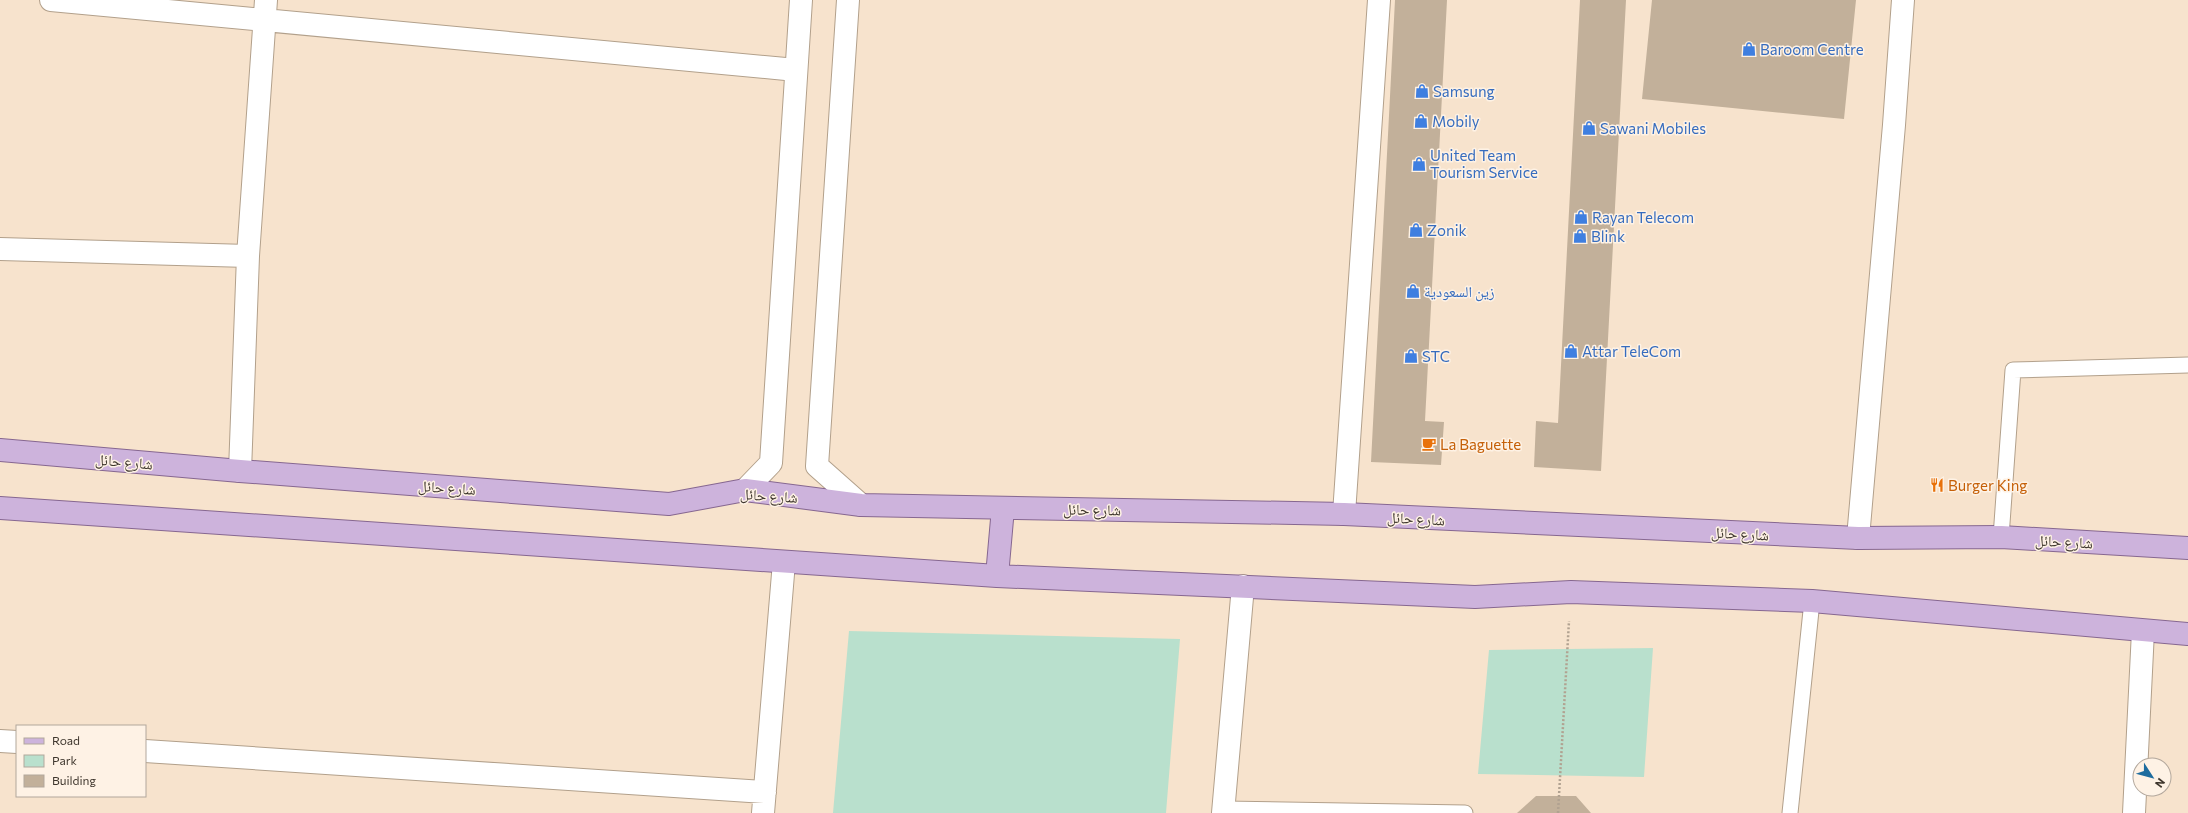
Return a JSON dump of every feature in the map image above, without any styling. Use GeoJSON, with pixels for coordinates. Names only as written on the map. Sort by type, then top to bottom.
{"type":"FeatureCollection","features":[{"type":"Feature","properties":{"kind":"main road"},"geometry":{"type":"LineString","coordinates":[[0,446],[29,453]]}},
{"type":"Feature","properties":{"kind":"main road","name":"شارع حائل"},"geometry":{"type":"LineString","coordinates":[[0,450],[240,471],[669,504],[745,490],[861,505],[1344,514],[1858,538],[2001,537],[2188,548]]}},
{"type":"Feature","properties":{"kind":"main road"},"geometry":{"type":"LineString","coordinates":[[0,508],[997,576],[1475,597],[1571,592],[1812,601],[2188,634]]}},
{"type":"Feature","properties":{"kind":"main road"},"geometry":{"type":"LineString","coordinates":[[997,576],[1003,508]]}},
{"type":"Feature","properties":{"kind":"street"},"geometry":{"type":"LineString","coordinates":[[51,0],[265,10],[796,70]]}},
{"type":"Feature","properties":{"kind":"street"},"geometry":{"type":"LineString","coordinates":[[745,490],[771,463],[801,0]]}},
{"type":"Feature","properties":{"kind":"street"},"geometry":{"type":"LineString","coordinates":[[848,0],[817,466],[861,505]]}},
{"type":"Feature","properties":{"kind":"street"},"geometry":{"type":"LineString","coordinates":[[1344,514],[1379,0]]}},
{"type":"Feature","properties":{"kind":"street"},"geometry":{"type":"LineString","coordinates":[[1858,538],[1894,125],[1902,0]]}},
{"type":"Feature","properties":{"kind":"street"},"geometry":{"type":"LineString","coordinates":[[240,471],[248,256],[265,10]]}},
{"type":"Feature","properties":{"kind":"street"},"geometry":{"type":"LineString","coordinates":[[0,249],[248,256]]}},
{"type":"Feature","properties":{"kind":"street"},"geometry":{"type":"LineString","coordinates":[[146,751],[764,802],[784,562]]}},
{"type":"Feature","properties":{"kind":"street"},"geometry":{"type":"LineString","coordinates":[[1223,811],[1243,586]]}},
{"type":"Feature","properties":{"kind":"street"},"geometry":{"type":"LineString","coordinates":[[2134,813],[2143,630]]}},
{"type":"Feature","properties":{"kind":"street"},"geometry":{"type":"LineString","coordinates":[[0,741],[16,742]]}},
{"type":"Feature","properties":{"kind":"lane"},"geometry":{"type":"LineString","coordinates":[[2001,537],[2013,370],[2188,365]]}},
{"type":"Feature","properties":{"kind":"lane"},"geometry":{"type":"LineString","coordinates":[[1790,813],[1812,601]]}},
{"type":"Feature","properties":{"kind":"lane"},"geometry":{"type":"LineString","coordinates":[[1223,811],[1465,813]]}},
{"type":"Feature","properties":{"kind":"path"},"geometry":{"type":"LineString","coordinates":[[1558,813],[1571,592]]}},
{"type":"Feature","properties":{"kind":"green space"},"geometry":{"type":"Polygon","coordinates":[[[849,631],[1180,639],[1166,813],[833,813],[849,631]]]}},
{"type":"Feature","properties":{"kind":"green space"},"geometry":{"type":"Polygon","coordinates":[[[1653,648],[1644,777],[1478,774],[1489,650],[1653,648]]]}},
{"type":"Feature","properties":{"kind":"building"},"geometry":{"type":"Polygon","coordinates":[[[1395,0],[1447,0],[1425,421],[1444,422],[1441,465],[1371,462],[1395,0]]]}},
{"type":"Feature","properties":{"kind":"building"},"geometry":{"type":"Polygon","coordinates":[[[1580,0],[1626,0],[1601,471],[1534,467],[1536,421],[1558,423],[1580,0]]]}},
{"type":"Feature","properties":{"kind":"building","name":"Baroom Centre"},"geometry":{"type":"Polygon","coordinates":[[[1652,0],[1856,0],[1844,119],[1642,99],[1652,0]]]}},
{"type":"Feature","properties":{"kind":"building"},"geometry":{"type":"Polygon","coordinates":[[[1536,796],[1576,796],[1591,813],[1517,813],[1536,796]]]}},
{"type":"Feature","properties":{"kind":"place","name":"Baroom Centre"},"geometry":{"type":"Point","coordinates":[1749,49]}},
{"type":"Feature","properties":{"kind":"place","name":"Samsung"},"geometry":{"type":"Point","coordinates":[1422,91]}},
{"type":"Feature","properties":{"kind":"place","name":"Mobily"},"geometry":{"type":"Point","coordinates":[1421,121]}},
{"type":"Feature","properties":{"kind":"place","name":"Sawani Mobiles"},"geometry":{"type":"Point","coordinates":[1589,128]}},
{"type":"Feature","properties":{"kind":"place","name":"United Team Tourism Service"},"geometry":{"type":"Point","coordinates":[1419,164]}},
{"type":"Feature","properties":{"kind":"place","name":"Rayan Telecom"},"geometry":{"type":"Point","coordinates":[1581,217]}},
{"type":"Feature","properties":{"kind":"place","name":"Zonik"},"geometry":{"type":"Point","coordinates":[1416,230]}},
{"type":"Feature","properties":{"kind":"place","name":"Blink"},"geometry":{"type":"Point","coordinates":[1580,236]}},
{"type":"Feature","properties":{"kind":"place","name":"زين السعودية"},"geometry":{"type":"Point","coordinates":[1413,291]}},
{"type":"Feature","properties":{"kind":"place","name":"Attar TeleCom"},"geometry":{"type":"Point","coordinates":[1571,351]}},
{"type":"Feature","properties":{"kind":"place","name":"STC"},"geometry":{"type":"Point","coordinates":[1411,356]}},
{"type":"Feature","properties":{"kind":"place","name":"La Baguette"},"geometry":{"type":"Point","coordinates":[1429,444]}},
{"type":"Feature","properties":{"kind":"place","name":"Burger King"},"geometry":{"type":"Point","coordinates":[1937,485]}}]}
